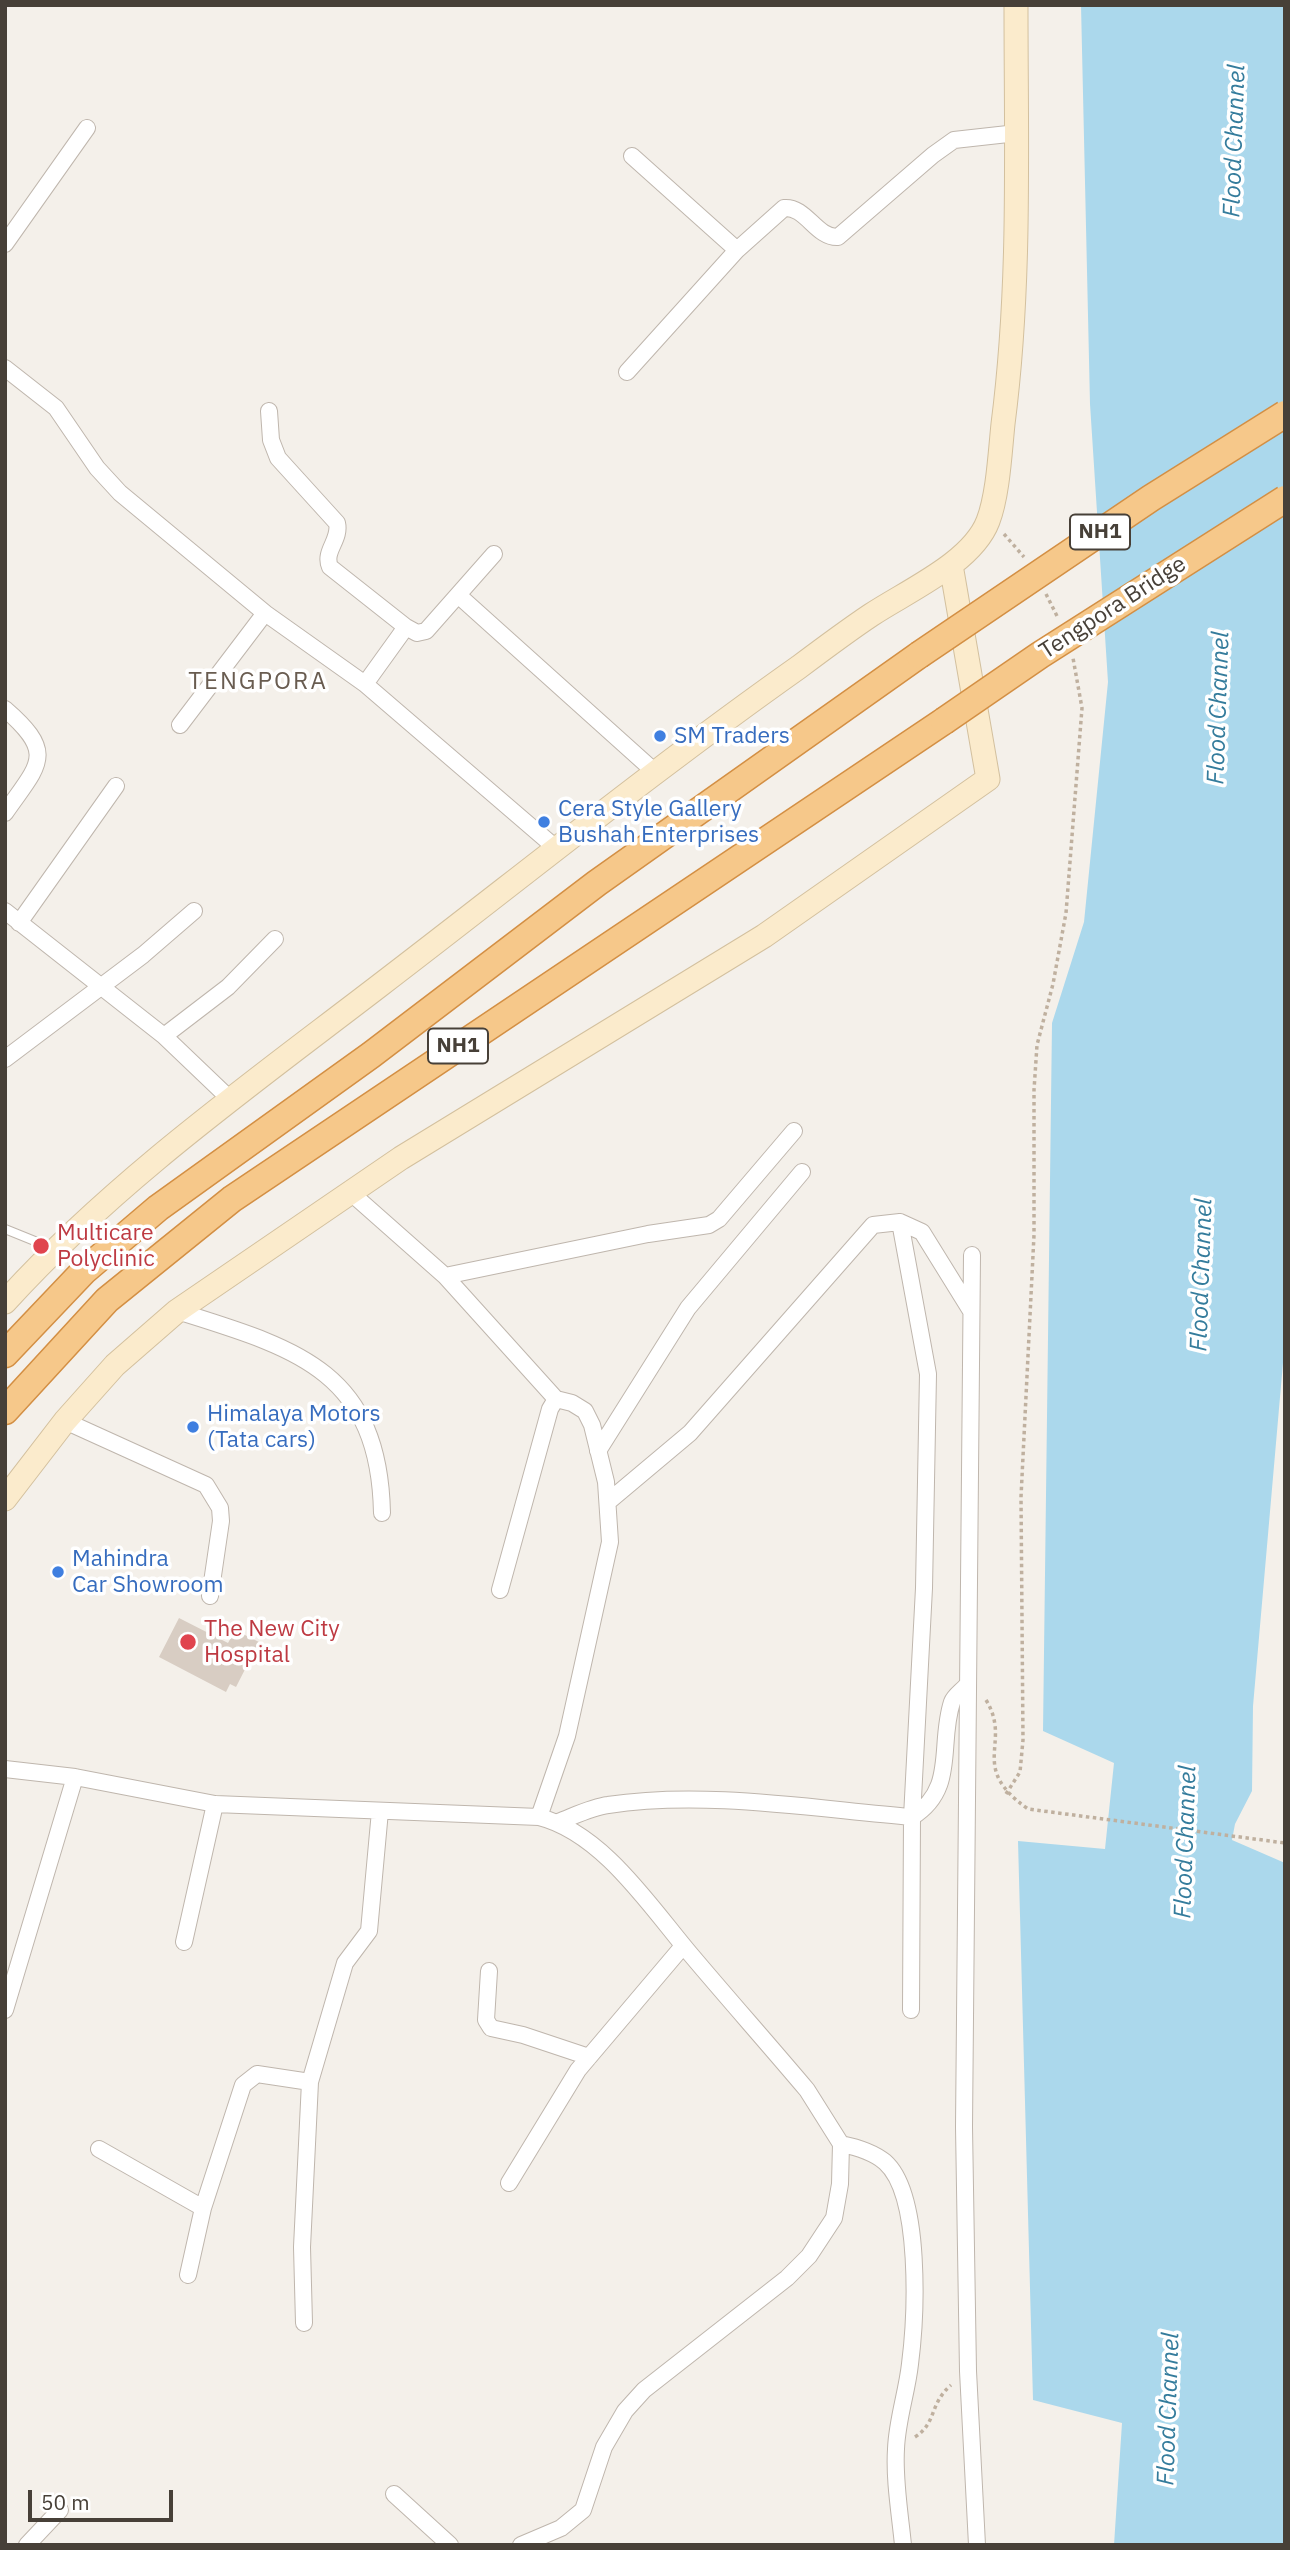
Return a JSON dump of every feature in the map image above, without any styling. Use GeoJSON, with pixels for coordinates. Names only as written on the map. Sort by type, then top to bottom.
{"type":"FeatureCollection","features":[{"type":"Feature","properties":{"kind":"highway","name":"NH1"},"geometry":{"type":"LineString","coordinates":[[5,1354],[84,1271],[158,1208],[371,1055],[631,858],[919,655],[1152,498],[1285,415]]}},
{"type":"Feature","properties":{"kind":"highway","name":"Tengpora Bridge"},"geometry":{"type":"LineString","coordinates":[[5,1411],[107,1300],[232,1199],[1040,655],[1285,499]]}},
{"type":"Feature","properties":{"kind":"main road"},"geometry":{"type":"LineString","coordinates":[[5,1302],[54,1249],[138,1175],[230,1100],[655,772],[871,615],[951,565],[973,544],[988,523],[1004,416],[1015,304],[1016,5]]}},
{"type":"Feature","properties":{"kind":"main road"},"geometry":{"type":"LineString","coordinates":[[5,1499],[65,1421],[115,1365],[177,1311],[349,1192],[764,936],[988,779],[951,565]]}},
{"type":"Feature","properties":{"kind":"street"},"geometry":{"type":"LineString","coordinates":[[5,244],[88,128]]}},
{"type":"Feature","properties":{"kind":"street"},"geometry":{"type":"LineString","coordinates":[[627,372],[737,250],[784,208],[798,211],[826,234],[838,237],[933,155],[954,141],[1017,133]]}},
{"type":"Feature","properties":{"kind":"street"},"geometry":{"type":"LineString","coordinates":[[632,156],[737,250]]}},
{"type":"Feature","properties":{"kind":"street"},"geometry":{"type":"LineString","coordinates":[[5,368],[56,408],[97,468],[120,493],[265,613],[365,684],[556,849]]}},
{"type":"Feature","properties":{"kind":"street"},"geometry":{"type":"LineString","coordinates":[[269,411],[271,440],[278,458],[337,523],[338,529],[328,554],[331,567],[406,627],[416,633],[426,631],[494,554]]}},
{"type":"Feature","properties":{"kind":"street"},"geometry":{"type":"LineString","coordinates":[[458,595],[655,772]]}},
{"type":"Feature","properties":{"kind":"street"},"geometry":{"type":"LineString","coordinates":[[180,725],[265,613]]}},
{"type":"Feature","properties":{"kind":"street"},"geometry":{"type":"LineString","coordinates":[[365,684],[406,627]]}},
{"type":"Feature","properties":{"kind":"street"},"geometry":{"type":"LineString","coordinates":[[5,709],[29,730],[38,751],[37,767],[5,813]]}},
{"type":"Feature","properties":{"kind":"street"},"geometry":{"type":"LineString","coordinates":[[19,923],[116,786]]}},
{"type":"Feature","properties":{"kind":"street"},"geometry":{"type":"LineString","coordinates":[[5,911],[164,1036],[230,1100]]}},
{"type":"Feature","properties":{"kind":"street"},"geometry":{"type":"LineString","coordinates":[[5,1059],[194,911]]}},
{"type":"Feature","properties":{"kind":"street"},"geometry":{"type":"LineString","coordinates":[[164,1036],[228,987],[275,939]]}},
{"type":"Feature","properties":{"kind":"street"},"geometry":{"type":"LineString","coordinates":[[445,1276],[649,1234],[709,1225],[719,1219],[794,1130]]}},
{"type":"Feature","properties":{"kind":"street"},"geometry":{"type":"LineString","coordinates":[[598,1451],[688,1308],[802,1172]]}},
{"type":"Feature","properties":{"kind":"street"},"geometry":{"type":"LineString","coordinates":[[349,1192],[445,1276],[556,1399],[572,1403],[585,1411],[598,1451],[609,1501],[610,1542],[567,1736],[539,1817]]}},
{"type":"Feature","properties":{"kind":"street"},"geometry":{"type":"LineString","coordinates":[[609,1501],[690,1433],[860,1236],[873,1225],[900,1222],[922,1232],[971,1311]]}},
{"type":"Feature","properties":{"kind":"street"},"geometry":{"type":"LineString","coordinates":[[900,1222],[928,1374],[924,1588],[912,1817],[911,2010]]}},
{"type":"Feature","properties":{"kind":"street"},"geometry":{"type":"LineString","coordinates":[[972,1255],[964,2127],[968,2371],[977,2545]]}},
{"type":"Feature","properties":{"kind":"street"},"geometry":{"type":"LineString","coordinates":[[177,1311],[278,1345],[339,1384],[364,1421],[374,1447],[381,1481],[382,1513]]}},
{"type":"Feature","properties":{"kind":"street"},"geometry":{"type":"LineString","coordinates":[[500,1590],[546,1422],[556,1399]]}},
{"type":"Feature","properties":{"kind":"street"},"geometry":{"type":"LineString","coordinates":[[65,1421],[206,1485],[220,1508],[221,1521],[210,1596]]}},
{"type":"Feature","properties":{"kind":"street"},"geometry":{"type":"LineString","coordinates":[[558,1822],[605,1805],[638,1801],[721,1802],[912,1817],[929,1806],[941,1782],[953,1700],[967,1686]]}},
{"type":"Feature","properties":{"kind":"street"},"geometry":{"type":"LineString","coordinates":[[5,1769],[75,1777],[215,1804],[539,1817],[558,1822],[587,1841],[639,1890],[683,1946],[807,2090],[841,2144],[840,2184],[834,2218],[809,2256],[787,2278],[644,2390],[613,2428],[583,2510],[561,2528],[521,2545]]}},
{"type":"Feature","properties":{"kind":"street"},"geometry":{"type":"LineString","coordinates":[[5,2010],[75,1777]]}},
{"type":"Feature","properties":{"kind":"street"},"geometry":{"type":"LineString","coordinates":[[184,1942],[215,1804]]}},
{"type":"Feature","properties":{"kind":"street"},"geometry":{"type":"LineString","coordinates":[[304,2323],[302,2247],[310,2082],[345,1963],[369,1931],[380,1811]]}},
{"type":"Feature","properties":{"kind":"street"},"geometry":{"type":"LineString","coordinates":[[509,2183],[589,2057],[683,1946]]}},
{"type":"Feature","properties":{"kind":"street"},"geometry":{"type":"LineString","coordinates":[[489,1971],[486,2020],[491,2028],[523,2035],[589,2057]]}},
{"type":"Feature","properties":{"kind":"street"},"geometry":{"type":"LineString","coordinates":[[188,2275],[203,2208],[243,2085],[257,2074],[310,2082]]}},
{"type":"Feature","properties":{"kind":"street"},"geometry":{"type":"LineString","coordinates":[[841,2144],[861,2148],[885,2161],[901,2181],[908,2206],[915,2300],[910,2366],[895,2449],[903,2545]]}},
{"type":"Feature","properties":{"kind":"street"},"geometry":{"type":"LineString","coordinates":[[99,2149],[203,2208]]}},
{"type":"Feature","properties":{"kind":"street"},"geometry":{"type":"LineString","coordinates":[[394,2494],[450,2545]]}},
{"type":"Feature","properties":{"kind":"street"},"geometry":{"type":"LineString","coordinates":[[27,2545],[60,2510]]}},
{"type":"Feature","properties":{"kind":"lane"},"geometry":{"type":"LineString","coordinates":[[5,1229],[54,1249]]}},
{"type":"Feature","properties":{"kind":"path"},"geometry":{"type":"LineString","coordinates":[[988,523],[1015,545],[1029,564]]}},
{"type":"Feature","properties":{"kind":"path"},"geometry":{"type":"LineString","coordinates":[[1042,587],[1060,621]]}},
{"type":"Feature","properties":{"kind":"path"},"geometry":{"type":"LineString","coordinates":[[1006,1794],[1020,1772],[1023,1740],[1021,1497],[1034,1235],[1034,1090],[1037,1045],[1053,984],[1066,913],[1082,708],[1072,656]]}},
{"type":"Feature","properties":{"kind":"path"},"geometry":{"type":"LineString","coordinates":[[967,1686],[980,1689],[993,1711],[994,1771],[1006,1794],[1028,1810],[1238,1834],[1285,1843]]}},
{"type":"Feature","properties":{"kind":"path"},"geometry":{"type":"LineString","coordinates":[[895,2449],[926,2430],[938,2396],[968,2371]]}},
{"type":"Feature","properties":{"kind":"water","name":"Flood Channel"},"geometry":{"type":"Polygon","coordinates":[[[1081,5],[1285,5],[1285,1340],[1253,1706],[1252,1791],[1235,1824],[1232,1840],[1285,1863],[1285,2545],[1114,2545],[1122,2423],[1033,2400],[1018,1841],[1105,1849],[1114,1763],[1043,1731],[1052,1023],[1084,922],[1108,682],[1090,404],[1081,5]]]}},
{"type":"Feature","properties":{"kind":"building"},"geometry":{"type":"Polygon","coordinates":[[[179,1618],[228,1643],[235,1630],[259,1642],[236,1687],[230,1684],[226,1692],[159,1657],[179,1618]]]}},
{"type":"Feature","properties":{"kind":"place","name":"SM Traders"},"geometry":{"type":"Point","coordinates":[660,736]}},
{"type":"Feature","properties":{"kind":"place","name":"Cera Style Gallery Bushah Enterprises"},"geometry":{"type":"Point","coordinates":[544,822]}},
{"type":"Feature","properties":{"kind":"place","name":"Multicare Polyclinic"},"geometry":{"type":"Point","coordinates":[41,1246]}},
{"type":"Feature","properties":{"kind":"place","name":"Himalaya Motors (Tata cars)"},"geometry":{"type":"Point","coordinates":[193,1427]}},
{"type":"Feature","properties":{"kind":"place","name":"Mahindra Car Showroom"},"geometry":{"type":"Point","coordinates":[58,1572]}},
{"type":"Feature","properties":{"kind":"place","name":"The New City Hospital"},"geometry":{"type":"Point","coordinates":[188,1642]}},
{"type":"Feature","properties":{"kind":"district","name":"TENGPORA"},"geometry":{"type":"Point","coordinates":[258,682]}}]}
